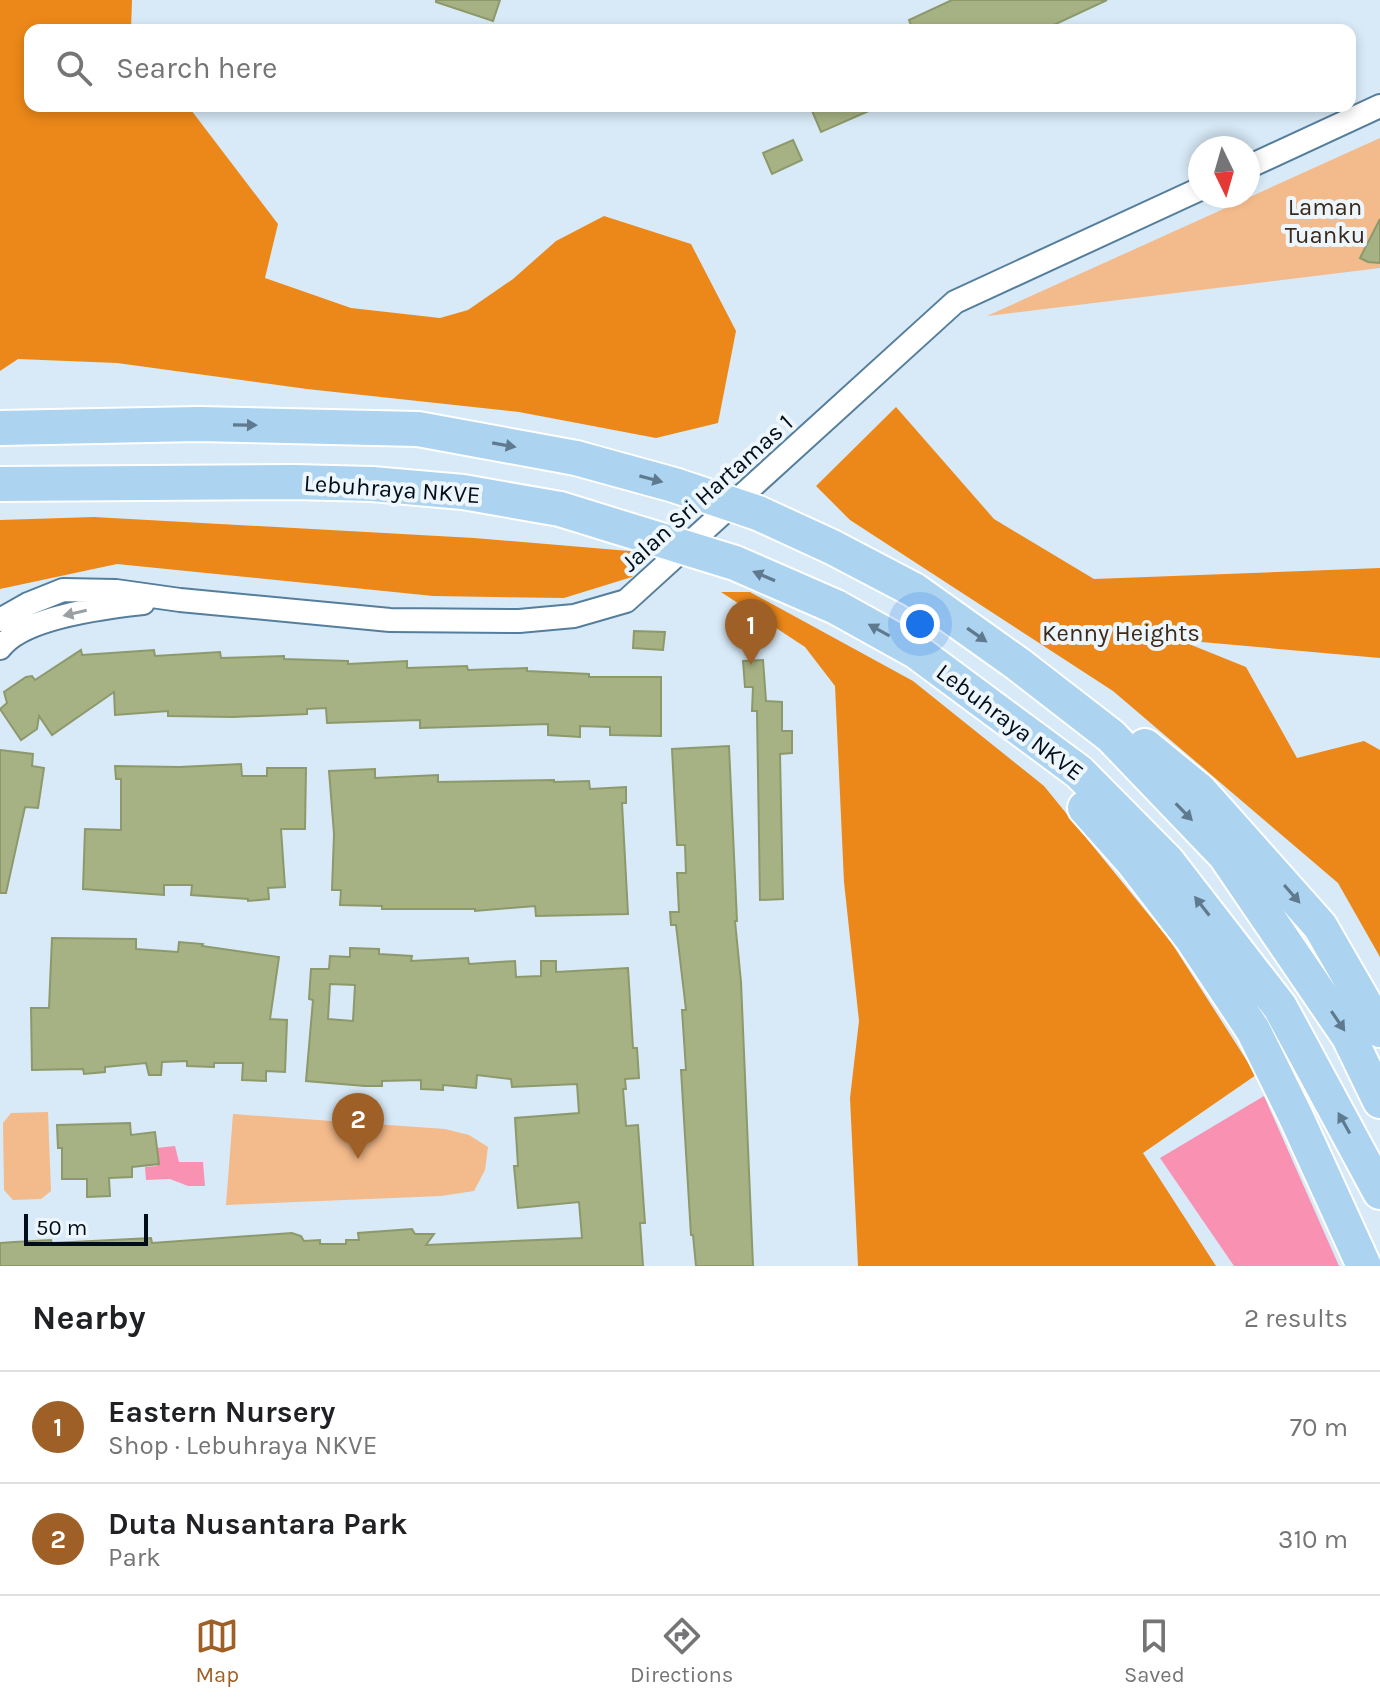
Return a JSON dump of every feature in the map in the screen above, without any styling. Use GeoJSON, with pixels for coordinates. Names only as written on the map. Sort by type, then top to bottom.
{"type":"FeatureCollection","features":[{"type":"Feature","properties":{"kind":"highway"},"geometry":{"type":"LineString","coordinates":[[0,407],[34,408],[167,424]]}},
{"type":"Feature","properties":{"kind":"highway"},"geometry":{"type":"LineString","coordinates":[[0,428],[167,424]]}},
{"type":"Feature","properties":{"kind":"highway","name":"Lebuhraya NKVE"},"geometry":{"type":"LineString","coordinates":[[167,424],[418,429],[576,458],[674,485],[758,513],[914,590],[1018,664],[1111,736],[1225,855],[1349,1037],[1380,1101]]}},
{"type":"Feature","properties":{"kind":"highway"},"geometry":{"type":"LineString","coordinates":[[0,484],[170,483]]}},
{"type":"Feature","properties":{"kind":"highway"},"geometry":{"type":"LineString","coordinates":[[0,497],[170,483]]}},
{"type":"Feature","properties":{"kind":"highway","name":"Lebuhraya NKVE"},"geometry":{"type":"LineString","coordinates":[[170,483],[372,484],[463,492],[560,509],[735,563],[836,607],[917,652],[1079,772],[1167,861],[1280,1007],[1380,1192]]}},
{"type":"Feature","properties":{"kind":"highway"},"geometry":{"type":"LineString","coordinates":[[1111,736],[1150,748],[1221,813],[1320,926],[1380,1030]]}},
{"type":"Feature","properties":{"kind":"highway"},"geometry":{"type":"LineString","coordinates":[[1032,737],[1039,758],[1133,862],[1193,940],[1253,1030],[1364,1266]]}},
{"type":"Feature","properties":{"kind":"street"},"geometry":{"type":"LineString","coordinates":[[1260,161],[1380,106]]}},
{"type":"Feature","properties":{"kind":"street","name":"Jalan Sri Hartamas 1"},"geometry":{"type":"LineString","coordinates":[[0,620],[28,604],[63,590],[116,591],[390,620],[504,621],[574,616],[626,601],[955,302],[1188,195]]}},
{"type":"Feature","properties":{"kind":"street","name":"Jalan Sri Hartamas 1"},"geometry":{"type":"LineString","coordinates":[[0,648],[6,640],[53,618],[97,608],[180,600]]}},
{"type":"Feature","properties":{"kind":"green space"},"geometry":{"type":"Polygon","coordinates":[[[0,0],[132,0],[131,24],[24,24],[24,112],[193,112],[278,224],[265,278],[351,308],[440,318],[468,310],[513,279],[556,241],[604,216],[691,244],[736,331],[718,423],[656,438],[519,412],[307,389],[117,363],[18,359],[0,371],[0,0]]]}},
{"type":"Feature","properties":{"kind":"green space","name":"Laman Tuanku"},"geometry":{"type":"Polygon","coordinates":[[[1380,138],[1380,268],[987,316],[1225,208],[1260,208],[1260,192],[1380,138]]]}},
{"type":"Feature","properties":{"kind":"green space","name":"Kenny Heights"},"geometry":{"type":"Polygon","coordinates":[[[896,407],[994,519],[1094,579],[1380,568],[1380,658],[1179,640],[1246,667],[1297,758],[1364,741],[1380,750],[1380,957],[1338,883],[1113,691],[850,520],[816,486],[896,407]]]}},
{"type":"Feature","properties":{"kind":"green space"},"geometry":{"type":"Polygon","coordinates":[[[94,517],[474,538],[641,552],[632,577],[564,598],[433,596],[117,564],[0,589],[0,520],[94,517]]]}},
{"type":"Feature","properties":{"kind":"green space"},"geometry":{"type":"Polygon","coordinates":[[[721,592],[750,592],[913,681],[1044,786],[1171,942],[1256,1075],[1143,1153],[1216,1266],[858,1266],[850,1098],[859,1021],[844,882],[835,686],[805,647],[721,592]]]}},
{"type":"Feature","properties":{"kind":"green space"},"geometry":{"type":"Polygon","coordinates":[[[48,1112],[51,1191],[41,1199],[13,1200],[4,1190],[3,1123],[11,1113],[48,1112]]]}},
{"type":"Feature","properties":{"kind":"green space"},"geometry":{"type":"Polygon","coordinates":[[[233,1114],[445,1129],[469,1135],[488,1147],[485,1170],[474,1191],[441,1196],[226,1205],[233,1114]]]}},
{"type":"Feature","properties":{"kind":"shaded area"},"geometry":{"type":"Polygon","coordinates":[[[1264,1096],[1339,1266],[1234,1266],[1160,1158],[1264,1096]]]}},
{"type":"Feature","properties":{"kind":"shaded area"},"geometry":{"type":"Polygon","coordinates":[[[175,1146],[179,1162],[203,1162],[205,1186],[188,1186],[170,1179],[146,1180],[145,1167],[157,1166],[156,1148],[175,1146]]]}},
{"type":"Feature","properties":{"kind":"building"},"geometry":{"type":"Polygon","coordinates":[[[436,0],[500,0],[493,21],[436,0]]]}},
{"type":"Feature","properties":{"kind":"building"},"geometry":{"type":"Polygon","coordinates":[[[952,0],[1107,0],[1056,24],[911,24],[909,20],[952,0]]]}},
{"type":"Feature","properties":{"kind":"building"},"geometry":{"type":"Polygon","coordinates":[[[813,112],[866,112],[821,132],[813,112]]]}},
{"type":"Feature","properties":{"kind":"building"},"geometry":{"type":"Polygon","coordinates":[[[793,140],[802,160],[772,174],[763,153],[793,140]]]}},
{"type":"Feature","properties":{"kind":"building"},"geometry":{"type":"Polygon","coordinates":[[[1380,219],[1380,263],[1368,262],[1360,258],[1380,219]]]}},
{"type":"Feature","properties":{"kind":"building"},"geometry":{"type":"Polygon","coordinates":[[[634,631],[665,632],[663,650],[633,648],[634,631]]]}},
{"type":"Feature","properties":{"kind":"building"},"geometry":{"type":"Polygon","coordinates":[[[81,650],[82,655],[154,650],[155,656],[220,652],[221,658],[284,656],[284,659],[348,661],[348,664],[407,661],[407,668],[527,668],[527,671],[589,674],[589,677],[661,677],[661,736],[610,735],[610,727],[580,726],[580,737],[548,735],[548,724],[420,728],[420,720],[327,723],[326,708],[307,709],[307,714],[233,717],[168,716],[168,711],[115,715],[114,692],[52,735],[39,716],[37,729],[21,740],[0,709],[7,703],[4,692],[26,677],[32,676],[35,680],[81,650]]]}},
{"type":"Feature","properties":{"kind":"building"},"geometry":{"type":"Polygon","coordinates":[[[763,660],[766,701],[782,702],[782,731],[792,731],[792,753],[780,754],[783,899],[760,900],[757,711],[752,711],[753,687],[745,687],[743,661],[763,660]]]}},
{"type":"Feature","properties":{"kind":"building"},"geometry":{"type":"Polygon","coordinates":[[[729,746],[753,1266],[696,1266],[691,1235],[681,1070],[686,1070],[682,1010],[686,1010],[676,925],[671,925],[670,912],[679,912],[677,873],[686,873],[685,845],[677,845],[672,749],[729,746]]]}},
{"type":"Feature","properties":{"kind":"building"},"geometry":{"type":"Polygon","coordinates":[[[0,750],[33,754],[32,766],[44,768],[38,808],[25,807],[6,893],[0,893],[0,750]]]}},
{"type":"Feature","properties":{"kind":"building"},"geometry":{"type":"Polygon","coordinates":[[[241,764],[242,776],[267,776],[267,768],[306,768],[305,829],[281,829],[285,887],[268,888],[269,899],[248,901],[191,895],[192,885],[164,885],[164,895],[83,889],[85,829],[121,830],[121,779],[116,779],[115,766],[241,764]]]}},
{"type":"Feature","properties":{"kind":"building"},"geometry":{"type":"Polygon","coordinates":[[[375,769],[375,778],[438,775],[438,782],[554,780],[589,781],[590,789],[626,787],[626,803],[622,803],[628,914],[536,916],[535,906],[475,911],[340,905],[341,890],[332,890],[334,834],[329,771],[375,769]]]}},
{"type":"Feature","properties":{"kind":"building"},"geometry":{"type":"Polygon","coordinates":[[[52,938],[136,939],[136,949],[178,952],[179,942],[203,944],[279,957],[270,1019],[287,1020],[285,1072],[266,1071],[266,1081],[242,1080],[243,1063],[214,1063],[214,1067],[187,1066],[187,1061],[162,1062],[161,1075],[149,1075],[146,1063],[105,1067],[105,1072],[84,1074],[83,1069],[32,1070],[31,1008],[49,1008],[52,938]]]}},
{"type":"Feature","properties":{"kind":"building"},"geometry":{"type":"Polygon","coordinates":[[[350,948],[379,949],[379,954],[412,956],[411,961],[468,958],[469,964],[515,961],[516,977],[541,976],[541,961],[556,961],[556,972],[628,968],[633,1048],[637,1048],[639,1078],[625,1079],[626,1089],[623,1089],[626,1126],[638,1125],[645,1223],[640,1223],[643,1266],[0,1266],[0,1243],[51,1240],[52,1243],[151,1238],[152,1243],[292,1233],[301,1236],[304,1241],[346,1244],[346,1240],[359,1240],[358,1233],[412,1229],[415,1234],[434,1234],[426,1245],[582,1238],[579,1202],[518,1208],[514,1166],[518,1166],[515,1118],[579,1113],[577,1084],[512,1087],[511,1079],[477,1075],[476,1088],[443,1085],[443,1090],[421,1089],[421,1080],[382,1081],[382,1086],[306,1081],[313,1000],[309,999],[311,969],[329,969],[330,956],[350,957],[350,948]],[[330,984],[328,1019],[353,1021],[355,985],[330,984]]]}},
{"type":"Feature","properties":{"kind":"building"},"geometry":{"type":"Polygon","coordinates":[[[130,1123],[131,1135],[155,1132],[159,1164],[132,1167],[132,1177],[109,1178],[110,1196],[87,1197],[87,1179],[62,1179],[62,1148],[58,1148],[57,1125],[130,1123]]]}},
{"type":"Feature","properties":{"kind":"place","name":"Eastern Nursery"},"geometry":{"type":"Point","coordinates":[751,665]}},
{"type":"Feature","properties":{"kind":"place","name":"Duta Nusantara Park"},"geometry":{"type":"Point","coordinates":[358,1159]}}]}
